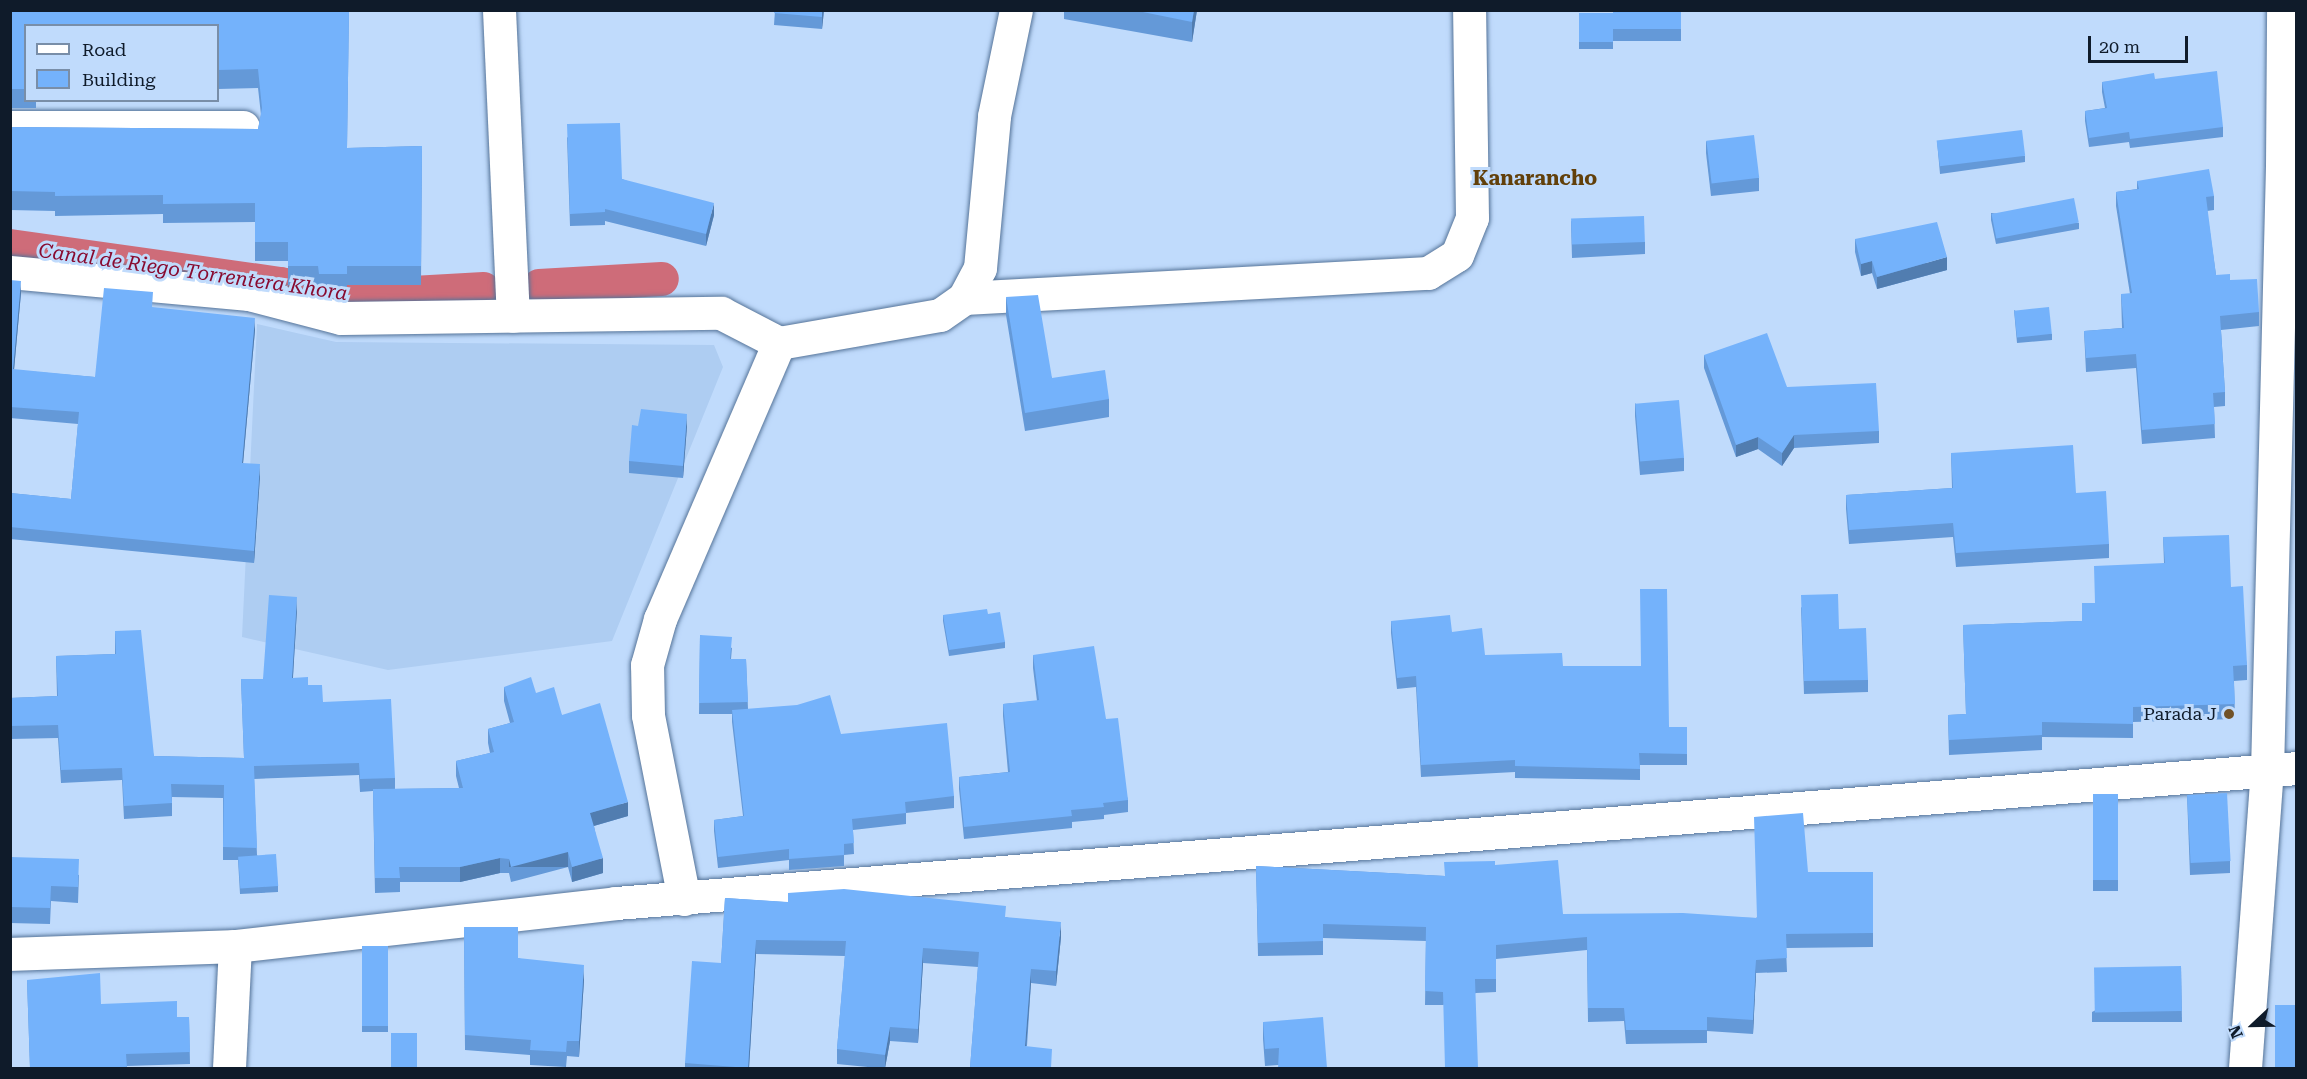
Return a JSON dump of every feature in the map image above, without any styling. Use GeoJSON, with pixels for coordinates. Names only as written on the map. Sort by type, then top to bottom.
{"type":"FeatureCollection","features":[{"type":"Feature","properties":{"kind":"street"},"geometry":{"type":"LineString","coordinates":[[499,10],[513,316]]}},
{"type":"Feature","properties":{"kind":"street"},"geometry":{"type":"LineString","coordinates":[[10,272],[249,294],[341,318],[721,313],[779,343],[940,315],[964,298],[980,268],[994,116],[1016,10]]}},
{"type":"Feature","properties":{"kind":"street"},"geometry":{"type":"LineString","coordinates":[[964,298],[1428,273],[1457,255],[1472,218],[1469,10]]}},
{"type":"Feature","properties":{"kind":"street"},"geometry":{"type":"LineString","coordinates":[[2245,1068],[2282,769],[2283,10]]}},
{"type":"Feature","properties":{"kind":"street"},"geometry":{"type":"LineString","coordinates":[[10,127],[243,127]]}},
{"type":"Feature","properties":{"kind":"street"},"geometry":{"type":"LineString","coordinates":[[684,899],[648,715],[647,665],[660,619],[779,343]]}},
{"type":"Feature","properties":{"kind":"street"},"geometry":{"type":"LineString","coordinates":[[10,954],[235,946],[684,899],[2282,769]]}},
{"type":"Feature","properties":{"kind":"street"},"geometry":{"type":"LineString","coordinates":[[229,1068],[235,946]]}},
{"type":"Feature","properties":{"kind":"shaded area"},"geometry":{"type":"Polygon","coordinates":[[[257,324],[336,342],[714,345],[723,367],[612,641],[388,670],[242,637],[257,324]]]}},
{"type":"Feature","properties":{"kind":"building"},"geometry":{"type":"Polygon","coordinates":[[[10,10],[349,10],[347,148],[422,146],[421,266],[347,266],[347,274],[319,274],[318,266],[288,266],[288,242],[255,242],[255,203],[163,204],[163,195],[55,196],[55,192],[10,191],[10,127],[258,129],[262,108],[258,69],[219,70],[219,24],[24,24],[24,89],[10,89],[10,10]]]}},
{"type":"Feature","properties":{"kind":"building"},"geometry":{"type":"Polygon","coordinates":[[[775,10],[822,10],[822,17],[774,13],[775,10]]]}},
{"type":"Feature","properties":{"kind":"building"},"geometry":{"type":"Polygon","coordinates":[[[1133,10],[1194,10],[1192,22],[1133,10]]]}},
{"type":"Feature","properties":{"kind":"building"},"geometry":{"type":"Polygon","coordinates":[[[1613,10],[1681,10],[1681,29],[1613,29],[1613,10]]]}},
{"type":"Feature","properties":{"kind":"building"},"geometry":{"type":"Polygon","coordinates":[[[1579,13],[1613,13],[1613,42],[1579,42],[1579,13]]]}},
{"type":"Feature","properties":{"kind":"building"},"geometry":{"type":"Polygon","coordinates":[[[2217,71],[2223,127],[2130,139],[2129,132],[2089,138],[2085,111],[2107,108],[2102,82],[2154,73],[2155,79],[2217,71]]]}},
{"type":"Feature","properties":{"kind":"building"},"geometry":{"type":"Polygon","coordinates":[[[620,123],[622,179],[714,203],[706,234],[605,209],[605,212],[570,214],[567,124],[620,123]]]}},
{"type":"Feature","properties":{"kind":"building"},"geometry":{"type":"Polygon","coordinates":[[[2022,130],[2025,156],[1940,166],[1937,140],[2022,130]]]}},
{"type":"Feature","properties":{"kind":"building"},"geometry":{"type":"Polygon","coordinates":[[[1754,135],[1759,178],[1712,184],[1706,141],[1754,135]]]}},
{"type":"Feature","properties":{"kind":"building"},"geometry":{"type":"Polygon","coordinates":[[[2209,169],[2214,196],[2206,197],[2216,275],[2230,274],[2230,280],[2257,279],[2259,312],[2220,316],[2225,392],[2213,393],[2215,424],[2142,430],[2136,354],[2086,358],[2084,331],[2124,328],[2121,294],[2132,293],[2116,192],[2139,189],[2137,181],[2209,169]]]}},
{"type":"Feature","properties":{"kind":"building"},"geometry":{"type":"Polygon","coordinates":[[[2074,198],[2079,223],[1996,239],[1992,214],[2074,198]]]}},
{"type":"Feature","properties":{"kind":"building"},"geometry":{"type":"Polygon","coordinates":[[[1644,216],[1645,242],[1572,245],[1571,219],[1644,216]]]}},
{"type":"Feature","properties":{"kind":"building"},"geometry":{"type":"Polygon","coordinates":[[[1937,222],[1947,257],[1877,277],[1872,261],[1861,264],[1855,239],[1937,222]]]}},
{"type":"Feature","properties":{"kind":"building"},"geometry":{"type":"Polygon","coordinates":[[[10,280],[21,281],[13,369],[95,377],[104,288],[153,292],[152,307],[255,318],[242,463],[260,464],[254,551],[10,527],[10,493],[71,499],[79,412],[10,407],[10,280]]]}},
{"type":"Feature","properties":{"kind":"building"},"geometry":{"type":"Polygon","coordinates":[[[1038,295],[1052,378],[1105,370],[1109,399],[1025,413],[1006,297],[1038,295]]]}},
{"type":"Feature","properties":{"kind":"building"},"geometry":{"type":"Polygon","coordinates":[[[2049,307],[2052,334],[2017,338],[2014,311],[2049,307]]]}},
{"type":"Feature","properties":{"kind":"building"},"geometry":{"type":"Polygon","coordinates":[[[1767,333],[1787,387],[1876,383],[1879,431],[1794,435],[1782,453],[1758,437],[1736,445],[1704,355],[1767,333]]]}},
{"type":"Feature","properties":{"kind":"building"},"geometry":{"type":"Polygon","coordinates":[[[1679,400],[1684,458],[1640,462],[1635,404],[1679,400]]]}},
{"type":"Feature","properties":{"kind":"building"},"geometry":{"type":"Polygon","coordinates":[[[641,409],[687,414],[683,466],[629,461],[632,425],[638,426],[641,409]]]}},
{"type":"Feature","properties":{"kind":"building"},"geometry":{"type":"Polygon","coordinates":[[[2073,445],[2076,493],[2106,491],[2109,544],[1956,553],[1953,523],[1849,530],[1846,495],[1953,488],[1951,453],[2073,445]]]}},
{"type":"Feature","properties":{"kind":"building"},"geometry":{"type":"Polygon","coordinates":[[[2229,535],[2231,587],[2243,586],[2247,665],[2233,666],[2235,704],[2133,707],[2133,724],[2042,722],[2042,735],[1949,740],[1948,715],[1966,714],[1963,625],[2082,621],[2082,603],[2095,603],[2094,566],[2165,563],[2163,537],[2229,535]]]}},
{"type":"Feature","properties":{"kind":"building"},"geometry":{"type":"Polygon","coordinates":[[[1640,589],[1667,589],[1669,727],[1687,727],[1687,754],[1639,753],[1640,769],[1515,766],[1515,760],[1421,765],[1416,676],[1397,678],[1391,621],[1450,615],[1452,632],[1482,628],[1485,655],[1562,653],[1563,666],[1641,666],[1640,589]]]}},
{"type":"Feature","properties":{"kind":"building"},"geometry":{"type":"Polygon","coordinates":[[[1838,594],[1839,629],[1866,628],[1868,680],[1804,681],[1801,595],[1838,594]]]}},
{"type":"Feature","properties":{"kind":"building"},"geometry":{"type":"Polygon","coordinates":[[[269,595],[297,597],[292,678],[308,677],[308,685],[322,685],[323,702],[391,699],[395,778],[360,779],[359,763],[254,766],[257,848],[223,847],[224,785],[171,784],[172,803],[124,806],[122,768],[61,770],[58,725],[10,726],[10,698],[58,696],[56,656],[116,654],[115,631],[141,630],[154,756],[244,758],[241,679],[263,679],[269,595]]]}},
{"type":"Feature","properties":{"kind":"building"},"geometry":{"type":"Polygon","coordinates":[[[987,609],[988,614],[1000,612],[1005,642],[949,650],[943,615],[987,609]]]}},
{"type":"Feature","properties":{"kind":"building"},"geometry":{"type":"Polygon","coordinates":[[[700,635],[732,637],[730,659],[746,659],[748,702],[699,703],[700,635]]]}},
{"type":"Feature","properties":{"kind":"building"},"geometry":{"type":"Polygon","coordinates":[[[1094,646],[1106,719],[1118,718],[1128,800],[1103,803],[1104,807],[1071,810],[1072,816],[964,827],[959,777],[1010,772],[1003,704],[1039,700],[1033,655],[1094,646]]]}},
{"type":"Feature","properties":{"kind":"building"},"geometry":{"type":"Polygon","coordinates":[[[531,677],[536,693],[554,687],[562,715],[600,703],[628,802],[590,813],[603,858],[572,867],[568,852],[511,867],[509,859],[500,858],[460,867],[399,867],[400,878],[375,878],[373,789],[463,788],[456,761],[494,752],[488,729],[514,722],[504,687],[531,677]]]}},
{"type":"Feature","properties":{"kind":"building"},"geometry":{"type":"Polygon","coordinates":[[[830,695],[841,734],[947,723],[954,796],[905,802],[906,813],[852,819],[854,843],[844,844],[844,855],[789,859],[789,849],[718,857],[714,820],[744,816],[732,710],[797,705],[830,695]]]}},
{"type":"Feature","properties":{"kind":"building"},"geometry":{"type":"Polygon","coordinates":[[[2227,793],[2231,861],[2191,863],[2187,795],[2227,793]]]}},
{"type":"Feature","properties":{"kind":"building"},"geometry":{"type":"Polygon","coordinates":[[[2093,794],[2118,794],[2118,880],[2093,880],[2093,794]]]}},
{"type":"Feature","properties":{"kind":"building"},"geometry":{"type":"Polygon","coordinates":[[[1803,813],[1808,872],[1873,872],[1873,933],[1786,934],[1787,958],[1756,960],[1753,1020],[1707,1017],[1707,1030],[1626,1030],[1624,1008],[1588,1008],[1587,937],[1496,945],[1496,979],[1475,979],[1478,1068],[1445,1068],[1443,992],[1425,991],[1426,927],[1323,924],[1323,941],[1258,943],[1256,866],[1445,876],[1444,862],[1495,861],[1495,865],[1558,860],[1563,914],[1683,913],[1757,918],[1754,817],[1803,813]]]}},
{"type":"Feature","properties":{"kind":"building"},"geometry":{"type":"Polygon","coordinates":[[[276,854],[278,886],[240,889],[238,857],[276,854]]]}},
{"type":"Feature","properties":{"kind":"building"},"geometry":{"type":"Polygon","coordinates":[[[10,857],[79,859],[78,887],[51,886],[50,908],[10,907],[10,857]]]}},
{"type":"Feature","properties":{"kind":"building"},"geometry":{"type":"Polygon","coordinates":[[[844,889],[1006,906],[1005,917],[1061,922],[1056,971],[1031,969],[1025,1046],[1052,1049],[1051,1068],[970,1068],[979,952],[923,948],[918,1029],[890,1027],[885,1055],[837,1049],[846,941],[756,940],[748,1068],[685,1063],[692,961],[721,963],[725,898],[788,902],[788,893],[844,889]]]}},
{"type":"Feature","properties":{"kind":"building"},"geometry":{"type":"Polygon","coordinates":[[[464,927],[518,927],[518,958],[584,965],[579,1041],[567,1041],[566,1052],[530,1050],[531,1040],[465,1035],[464,927]]]}},
{"type":"Feature","properties":{"kind":"building"},"geometry":{"type":"Polygon","coordinates":[[[362,946],[388,946],[388,1026],[362,1026],[362,946]]]}},
{"type":"Feature","properties":{"kind":"building"},"geometry":{"type":"Polygon","coordinates":[[[2181,966],[2182,1011],[2095,1013],[2094,968],[2181,966]]]}},
{"type":"Feature","properties":{"kind":"building"},"geometry":{"type":"Polygon","coordinates":[[[100,973],[101,1004],[177,1001],[177,1017],[189,1017],[190,1052],[126,1054],[127,1068],[30,1068],[27,980],[100,973]]]}},
{"type":"Feature","properties":{"kind":"building"},"geometry":{"type":"Polygon","coordinates":[[[2275,1005],[2296,1005],[2296,1068],[2275,1068],[2275,1005]]]}},
{"type":"Feature","properties":{"kind":"building"},"geometry":{"type":"Polygon","coordinates":[[[1323,1017],[1327,1068],[1278,1068],[1279,1048],[1265,1049],[1263,1022],[1323,1017]]]}},
{"type":"Feature","properties":{"kind":"building"},"geometry":{"type":"Polygon","coordinates":[[[391,1033],[417,1033],[417,1068],[391,1068],[391,1033]]]}},
{"type":"Feature","properties":{"kind":"waterway","name":"Canal de Riego Torrentera Khora"},"geometry":{"type":"LineString","coordinates":[[10,246],[280,284],[342,297],[484,289]]}},
{"type":"Feature","properties":{"kind":"waterway","name":"Canal de Riego Torrentera Khora"},"geometry":{"type":"LineString","coordinates":[[539,286],[662,279]]}},
{"type":"Feature","properties":{"kind":"place","name":"Parada J"},"geometry":{"type":"Point","coordinates":[2229,714]}},
{"type":"Feature","properties":{"kind":"district","name":"Kanarancho"},"geometry":{"type":"Point","coordinates":[1535,178]}}]}
